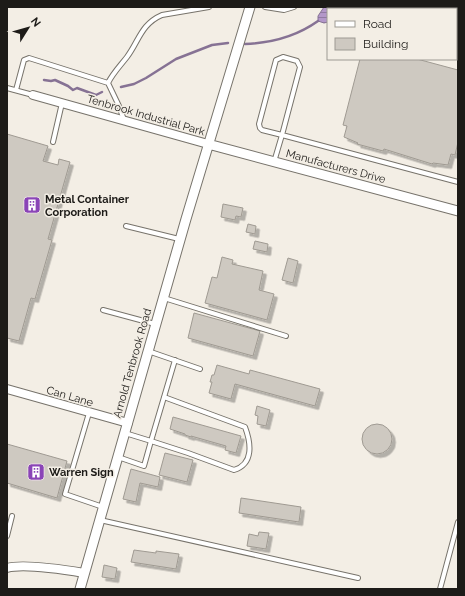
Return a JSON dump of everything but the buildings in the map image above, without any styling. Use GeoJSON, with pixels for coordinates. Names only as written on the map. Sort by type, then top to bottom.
{"type":"FeatureCollection","features":[{"type":"Feature","properties":{"kind":"street","name":"Tenbrook Industrial Park"},"geometry":{"type":"LineString","coordinates":[[33,95],[208,144],[250,7]]}},
{"type":"Feature","properties":{"kind":"street","name":"Manufacturers Drive"},"geometry":{"type":"LineString","coordinates":[[208,144],[458,211]]}},
{"type":"Feature","properties":{"kind":"street","name":"Arnold Tenbrook Road"},"geometry":{"type":"LineString","coordinates":[[80,589],[208,144]]}},
{"type":"Feature","properties":{"kind":"street","name":"Can Lane"},"geometry":{"type":"LineString","coordinates":[[7,389],[128,423]]}},
{"type":"Feature","properties":{"kind":"street"},"geometry":{"type":"LineString","coordinates":[[7,568],[24,566],[84,573]]}},
{"type":"Feature","properties":{"kind":"lane"},"geometry":{"type":"LineString","coordinates":[[108,82],[113,73],[127,57],[143,29],[154,18],[170,12],[209,7]]}},
{"type":"Feature","properties":{"kind":"lane"},"geometry":{"type":"LineString","coordinates":[[265,7],[284,10],[294,7]]}},
{"type":"Feature","properties":{"kind":"lane"},"geometry":{"type":"LineString","coordinates":[[274,162],[282,135],[300,67],[297,61],[283,57],[276,60],[259,124],[262,130],[282,135],[458,182]]}},
{"type":"Feature","properties":{"kind":"lane"},"geometry":{"type":"LineString","coordinates":[[16,90],[24,60],[29,58],[108,82],[124,121]]}},
{"type":"Feature","properties":{"kind":"lane"},"geometry":{"type":"LineString","coordinates":[[7,88],[33,95]]}},
{"type":"Feature","properties":{"kind":"lane"},"geometry":{"type":"LineString","coordinates":[[53,142],[62,104]]}},
{"type":"Feature","properties":{"kind":"lane"},"geometry":{"type":"LineString","coordinates":[[126,226],[180,239]]}},
{"type":"Feature","properties":{"kind":"lane"},"geometry":{"type":"LineString","coordinates":[[164,298],[286,336]]}},
{"type":"Feature","properties":{"kind":"lane"},"geometry":{"type":"LineString","coordinates":[[103,310],[155,324]]}},
{"type":"Feature","properties":{"kind":"lane"},"geometry":{"type":"LineString","coordinates":[[148,351],[200,369]]}},
{"type":"Feature","properties":{"kind":"lane"},"geometry":{"type":"LineString","coordinates":[[118,458],[144,466],[150,441],[175,360]]}},
{"type":"Feature","properties":{"kind":"lane"},"geometry":{"type":"LineString","coordinates":[[125,433],[188,453],[234,470],[242,468],[247,462],[250,444],[245,427],[164,397]]}},
{"type":"Feature","properties":{"kind":"lane"},"geometry":{"type":"LineString","coordinates":[[89,412],[65,494],[104,507]]}},
{"type":"Feature","properties":{"kind":"lane"},"geometry":{"type":"LineString","coordinates":[[7,536],[12,516]]}},
{"type":"Feature","properties":{"kind":"lane"},"geometry":{"type":"LineString","coordinates":[[100,520],[358,578]]}},
{"type":"Feature","properties":{"kind":"lane"},"geometry":{"type":"LineString","coordinates":[[440,589],[458,522]]}},
{"type":"Feature","properties":{"kind":"shaded area"},"geometry":{"type":"Polygon","coordinates":[[[324,7],[353,7],[327,8],[327,22],[318,21],[318,16],[324,7]]]}},
{"type":"Feature","properties":{"kind":"waterway"},"geometry":{"type":"LineString","coordinates":[[245,44],[264,42],[293,35],[318,21]]}},
{"type":"Feature","properties":{"kind":"waterway"},"geometry":{"type":"LineString","coordinates":[[121,87],[134,84],[146,78],[176,59],[212,45],[228,43]]}},
{"type":"Feature","properties":{"kind":"waterway"},"geometry":{"type":"LineString","coordinates":[[44,80],[55,80],[73,90],[77,88],[96,95],[102,92]]}},
{"type":"Feature","properties":{"kind":"place","name":"Metal Container Corporation"},"geometry":{"type":"Point","coordinates":[32,205]}},
{"type":"Feature","properties":{"kind":"place","name":"Warren Sign"},"geometry":{"type":"Point","coordinates":[36,472]}}]}
